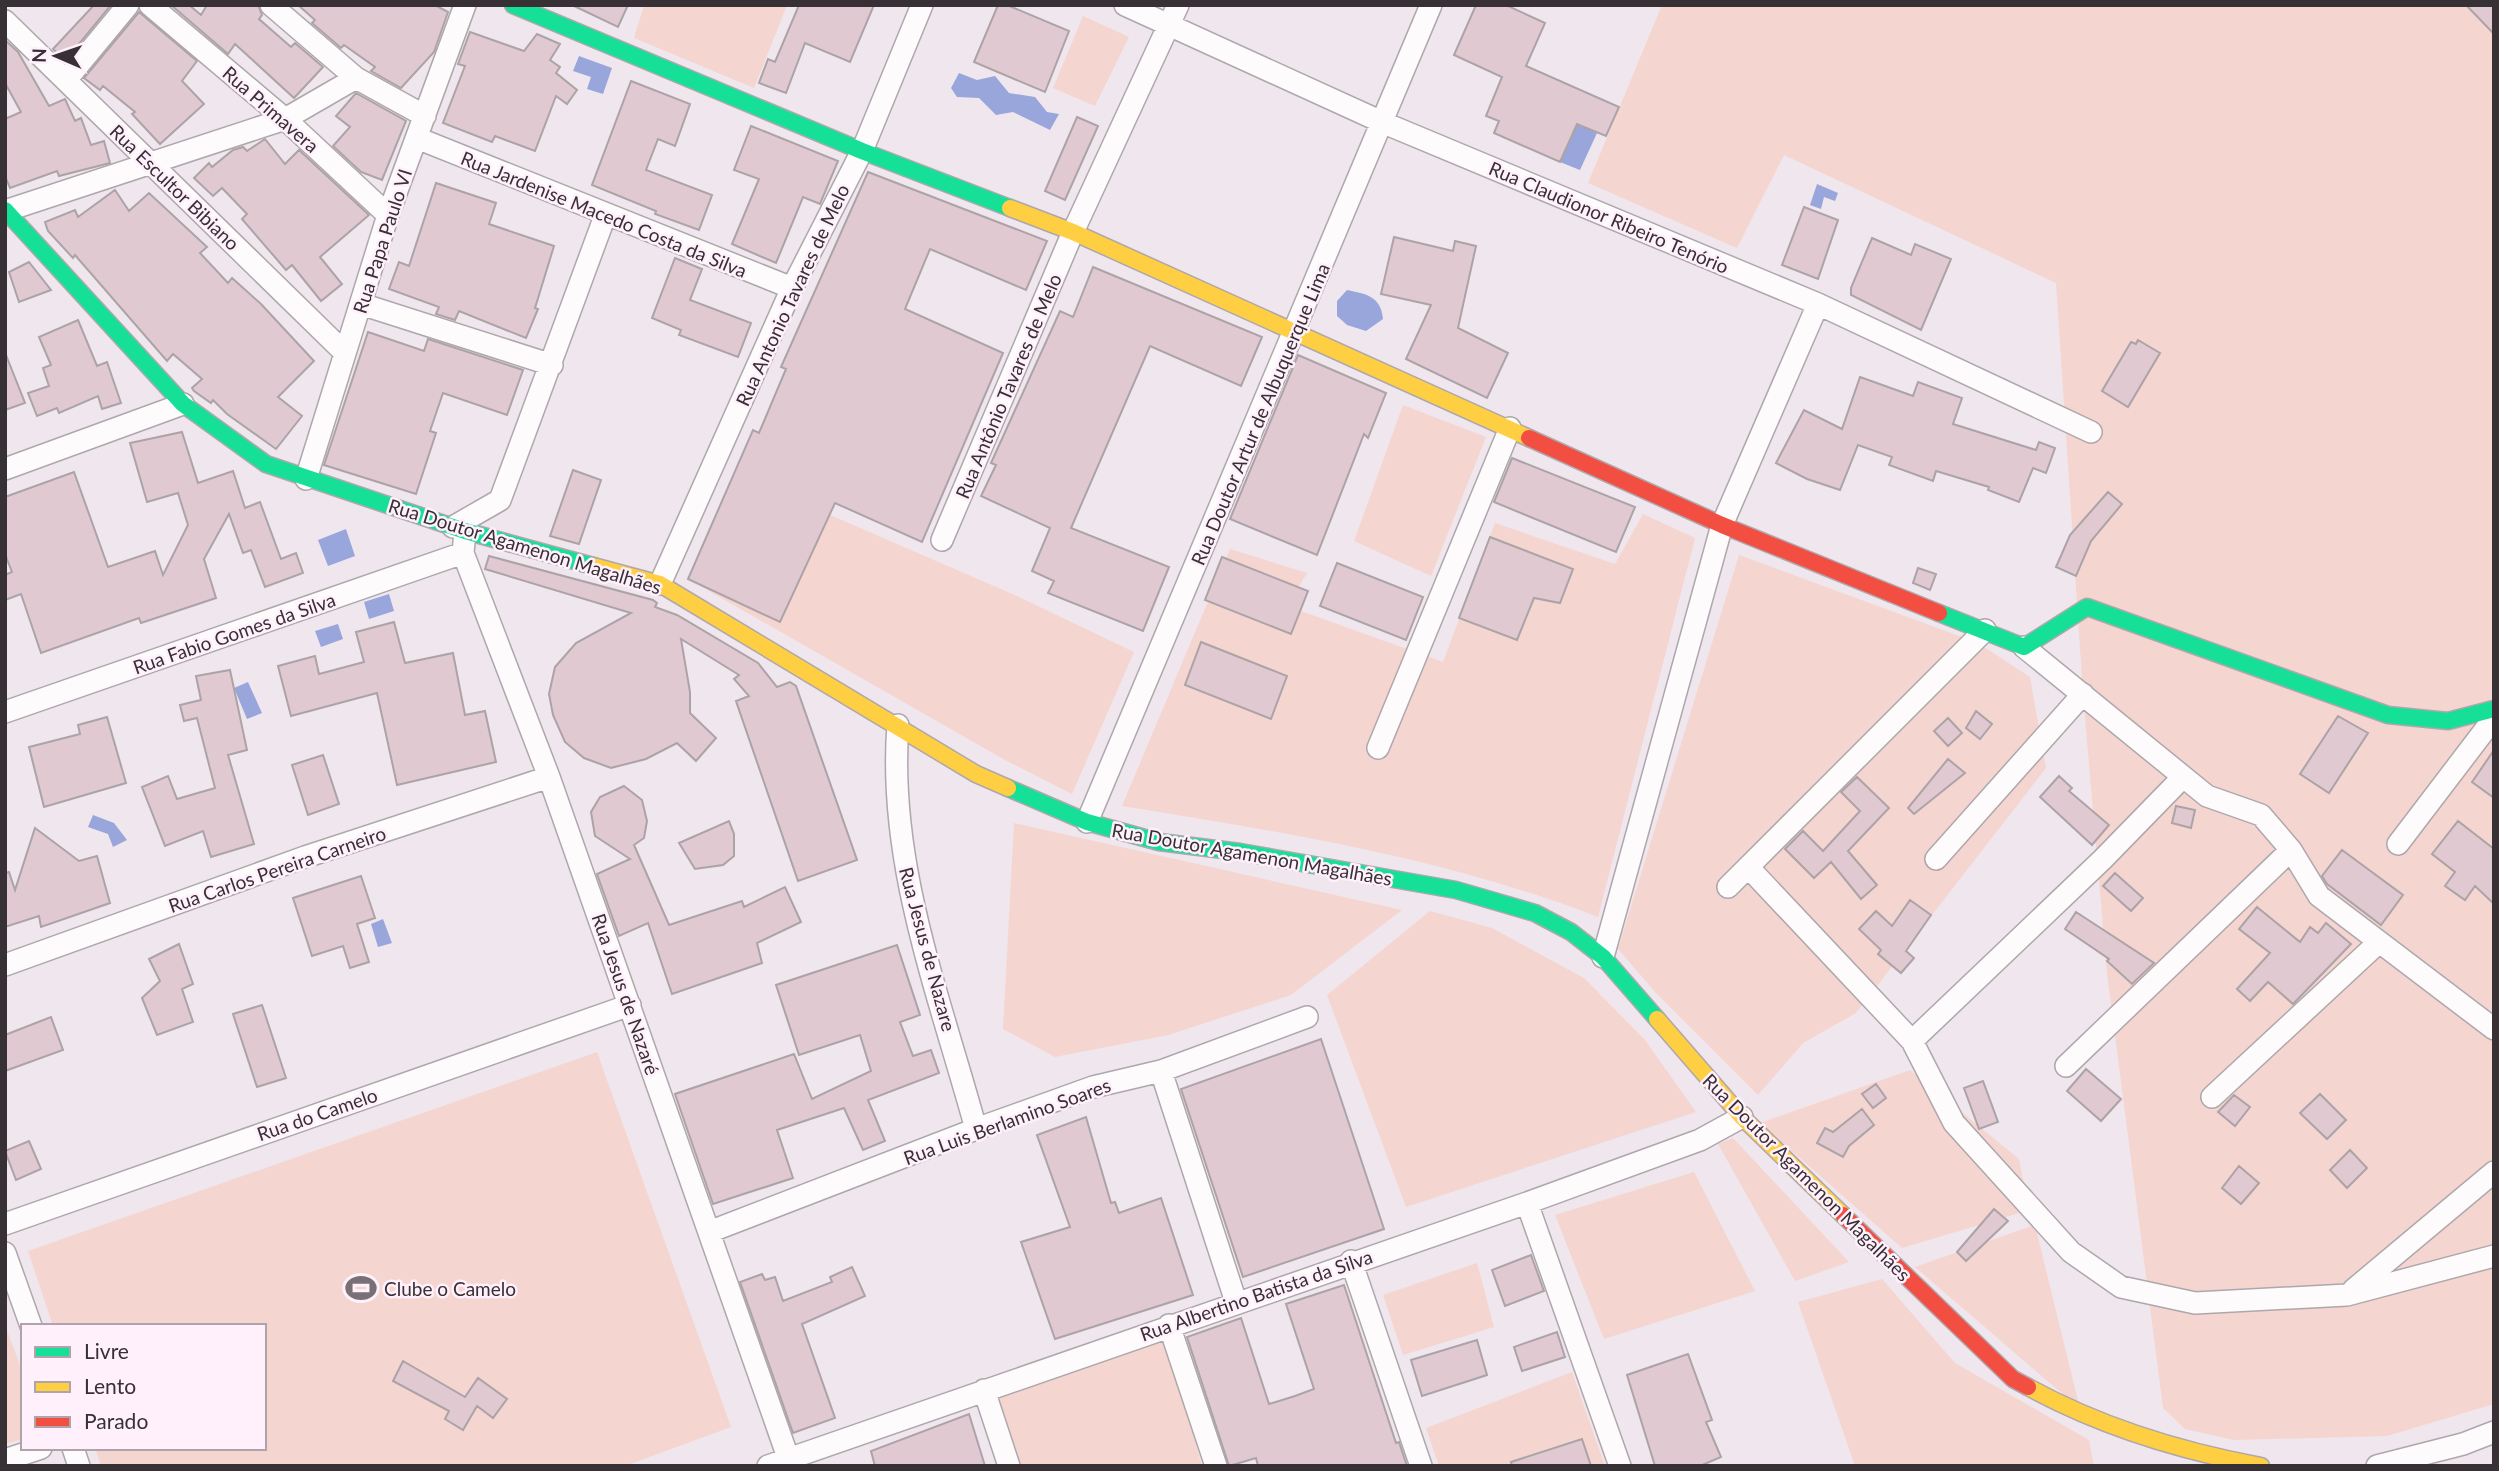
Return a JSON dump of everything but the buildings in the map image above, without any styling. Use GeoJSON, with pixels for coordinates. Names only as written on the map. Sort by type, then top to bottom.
{"type":"FeatureCollection","features":[{"type":"Feature","properties":{"kind":"street"},"geometry":{"type":"LineString","coordinates":[[66,80],[128,5]]}},
{"type":"Feature","properties":{"kind":"street","name":"Rua Primavera"},"geometry":{"type":"LineString","coordinates":[[150,5],[285,119],[388,215]]}},
{"type":"Feature","properties":{"kind":"street"},"geometry":{"type":"LineString","coordinates":[[271,5],[356,78],[425,116]]}},
{"type":"Feature","properties":{"kind":"street","name":"Rua Papa Paulo VI"},"geometry":{"type":"LineString","coordinates":[[306,478],[388,215],[465,5]]}},
{"type":"Feature","properties":{"kind":"street"},"geometry":{"type":"LineString","coordinates":[[513,5],[862,151],[1073,232],[1293,334],[1510,428],[1722,525],[2024,647],[2207,796],[2261,815],[2291,850],[2319,896],[2494,1029]]}},
{"type":"Feature","properties":{"kind":"street","name":"Rua Antonio Tavares de Melo"},"geometry":{"type":"LineString","coordinates":[[660,584],[792,288],[862,151],[922,5]]}},
{"type":"Feature","properties":{"kind":"street","name":"Rua Claudionor Ribeiro Tenório"},"geometry":{"type":"LineString","coordinates":[[1125,5],[1174,15],[1384,123],[1818,304],[2091,432]]}},
{"type":"Feature","properties":{"kind":"street","name":"Rua Doutor Artur de Albuquerque Lima"},"geometry":{"type":"LineString","coordinates":[[1087,822],[1384,123],[1431,5]]}},
{"type":"Feature","properties":{"kind":"street","name":"Rua Antônio Tavares de Melo"},"geometry":{"type":"LineString","coordinates":[[942,540],[1073,232],[1174,15]]}},
{"type":"Feature","properties":{"kind":"street","name":"Rua Escultor Bibiano"},"geometry":{"type":"LineString","coordinates":[[5,22],[345,353]]}},
{"type":"Feature","properties":{"kind":"street"},"geometry":{"type":"LineString","coordinates":[[5,211],[285,119],[356,78]]}},
{"type":"Feature","properties":{"kind":"street","name":"Rua Jardenise Macedo Costa da Silva"},"geometry":{"type":"LineString","coordinates":[[417,138],[606,216],[792,288]]}},
{"type":"Feature","properties":{"kind":"street","name":"Rua Doutor Agamenon Magalhães"},"geometry":{"type":"LineString","coordinates":[[5,211],[183,404],[256,458],[306,478],[459,529],[660,584],[976,774],[1087,822],[1159,842],[1240,852],[1456,890],[1535,913],[1571,932],[1603,957],[1742,1117],[2013,1379],[2055,1404],[2086,1415],[2216,1458],[2262,1466]]}},
{"type":"Feature","properties":{"kind":"street"},"geometry":{"type":"LineString","coordinates":[[459,529],[500,500],[606,216]]}},
{"type":"Feature","properties":{"kind":"street"},"geometry":{"type":"LineString","coordinates":[[361,304],[552,365]]}},
{"type":"Feature","properties":{"kind":"street"},"geometry":{"type":"LineString","coordinates":[[1603,957],[1722,525],[1818,304]]}},
{"type":"Feature","properties":{"kind":"street"},"geometry":{"type":"LineString","coordinates":[[5,469],[183,404]]}},
{"type":"Feature","properties":{"kind":"street"},"geometry":{"type":"LineString","coordinates":[[1378,748],[1510,428]]}},
{"type":"Feature","properties":{"kind":"street","name":"Rua Jesus de Nazaré"},"geometry":{"type":"LineString","coordinates":[[459,529],[463,554],[549,777],[790,1462]]}},
{"type":"Feature","properties":{"kind":"street","name":"Rua Fabio Gomes da Silva"},"geometry":{"type":"LineString","coordinates":[[5,712],[463,554]]}},
{"type":"Feature","properties":{"kind":"street"},"geometry":{"type":"LineString","coordinates":[[2024,647],[2087,607],[2388,715],[2448,721],[2494,709]]}},
{"type":"Feature","properties":{"kind":"street"},"geometry":{"type":"LineString","coordinates":[[1728,887],[1985,629]]}},
{"type":"Feature","properties":{"kind":"street"},"geometry":{"type":"LineString","coordinates":[[1936,859],[2083,694]]}},
{"type":"Feature","properties":{"kind":"street"},"geometry":{"type":"LineString","coordinates":[[2398,844],[2494,718]]}},
{"type":"Feature","properties":{"kind":"street","name":"Rua Jesus de Nazare"},"geometry":{"type":"LineString","coordinates":[[898,725],[895,757],[898,823],[909,892],[976,1129]]}},
{"type":"Feature","properties":{"kind":"street","name":"Rua Carlos Pereira Carneiro"},"geometry":{"type":"LineString","coordinates":[[5,965],[305,857],[549,777]]}},
{"type":"Feature","properties":{"kind":"street"},"geometry":{"type":"LineString","coordinates":[[1912,1041],[2103,859],[2182,778]]}},
{"type":"Feature","properties":{"kind":"street"},"geometry":{"type":"LineString","coordinates":[[2066,1066],[2291,850]]}},
{"type":"Feature","properties":{"kind":"street"},"geometry":{"type":"LineString","coordinates":[[1749,868],[1912,1041],[1954,1123],[2071,1252],[2121,1287],[2195,1303],[2347,1295],[2494,1256]]}},
{"type":"Feature","properties":{"kind":"street"},"geometry":{"type":"LineString","coordinates":[[2211,1097],[2378,943]]}},
{"type":"Feature","properties":{"kind":"street","name":"Rua do Camelo"},"geometry":{"type":"LineString","coordinates":[[5,1224],[630,1005]]}},
{"type":"Feature","properties":{"kind":"street","name":"Rua Luis Berlamino Soares"},"geometry":{"type":"LineString","coordinates":[[709,1232],[976,1129],[1093,1087],[1161,1071],[1307,1017]]}},
{"type":"Feature","properties":{"kind":"street"},"geometry":{"type":"LineString","coordinates":[[1161,1071],[1236,1302]]}},
{"type":"Feature","properties":{"kind":"street","name":"Rua Albertino Batista da Silva"},"geometry":{"type":"LineString","coordinates":[[768,1466],[790,1462],[984,1390],[1351,1261],[1527,1203],[1700,1139],[1742,1117]]}},
{"type":"Feature","properties":{"kind":"street"},"geometry":{"type":"LineString","coordinates":[[2347,1295],[2494,1172]]}},
{"type":"Feature","properties":{"kind":"street"},"geometry":{"type":"LineString","coordinates":[[1527,1203],[1620,1466]]}},
{"type":"Feature","properties":{"kind":"street"},"geometry":{"type":"LineString","coordinates":[[5,1252],[29,1324]]}},
{"type":"Feature","properties":{"kind":"street"},"geometry":{"type":"LineString","coordinates":[[1351,1261],[1421,1466]]}},
{"type":"Feature","properties":{"kind":"street"},"geometry":{"type":"LineString","coordinates":[[1170,1325],[1216,1466]]}},
{"type":"Feature","properties":{"kind":"street"},"geometry":{"type":"LineString","coordinates":[[984,1390],[1009,1466]]}},
{"type":"Feature","properties":{"kind":"street"},"geometry":{"type":"LineString","coordinates":[[2377,1466],[2450,1448],[2494,1432]]}},
{"type":"Feature","properties":{"kind":"street"},"geometry":{"type":"LineString","coordinates":[[5,1460],[35,1450]]}},
{"type":"Feature","properties":{"kind":"shaded area"},"geometry":{"type":"Polygon","coordinates":[[[644,5],[787,5],[754,88],[634,38],[644,5]]]}},
{"type":"Feature","properties":{"kind":"shaded area"},"geometry":{"type":"Polygon","coordinates":[[[1662,5],[2494,5],[2494,1404],[2387,1436],[2234,1440],[2185,1429],[2163,1408],[2107,973],[2083,694],[2056,283],[1784,155],[1737,248],[1588,183],[1662,5]]]}},
{"type":"Feature","properties":{"kind":"shaded area"},"geometry":{"type":"Polygon","coordinates":[[[1083,16],[1129,37],[1095,106],[1053,88],[1083,16]]]}},
{"type":"Feature","properties":{"kind":"shaded area"},"geometry":{"type":"Polygon","coordinates":[[[1403,405],[1486,437],[1431,576],[1354,541],[1403,405]]]}},
{"type":"Feature","properties":{"kind":"shaded area"},"geometry":{"type":"Polygon","coordinates":[[[738,475],[1017,596],[1134,652],[1072,794],[1005,760],[688,579],[738,475]]]}},
{"type":"Feature","properties":{"kind":"shaded area"},"geometry":{"type":"Polygon","coordinates":[[[1643,514],[1695,538],[1598,917],[1482,878],[1363,849],[1122,806],[1230,549],[1307,573],[1287,606],[1443,662],[1495,523],[1615,564],[1643,514]]]}},
{"type":"Feature","properties":{"kind":"shaded area"},"geometry":{"type":"Polygon","coordinates":[[[1739,555],[1978,643],[2030,677],[2046,768],[1856,1013],[1803,1043],[1758,1095],[1656,993],[1618,949],[1739,555]]]}},
{"type":"Feature","properties":{"kind":"shaded area"},"geometry":{"type":"Polygon","coordinates":[[[1014,823],[1402,910],[1291,995],[1168,1035],[1055,1057],[1003,1029],[1014,823]]]}},
{"type":"Feature","properties":{"kind":"shaded area"},"geometry":{"type":"Polygon","coordinates":[[[1430,911],[1492,928],[1584,978],[1645,1040],[1696,1112],[1406,1207],[1327,995],[1430,911]]]}},
{"type":"Feature","properties":{"kind":"shaded area","name":"Clube o Camelo"},"geometry":{"type":"Polygon","coordinates":[[[597,1052],[731,1427],[625,1466],[101,1466],[96,1450],[266,1450],[266,1324],[52,1324],[28,1251],[597,1052]]]}},
{"type":"Feature","properties":{"kind":"shaded area"},"geometry":{"type":"Polygon","coordinates":[[[1910,1070],[2019,1159],[2029,1210],[1902,1248],[1760,1123],[1910,1070]]]}},
{"type":"Feature","properties":{"kind":"shaded area"},"geometry":{"type":"Polygon","coordinates":[[[1733,1138],[1849,1262],[1795,1281],[1718,1144],[1733,1138]]]}},
{"type":"Feature","properties":{"kind":"shaded area"},"geometry":{"type":"Polygon","coordinates":[[[1694,1172],[1755,1291],[1604,1339],[1555,1215],[1694,1172]]]}},
{"type":"Feature","properties":{"kind":"shaded area"},"geometry":{"type":"Polygon","coordinates":[[[2035,1225],[2080,1409],[1915,1267],[2035,1225]]]}},
{"type":"Feature","properties":{"kind":"shaded area"},"geometry":{"type":"Polygon","coordinates":[[[1477,1263],[1494,1327],[1403,1355],[1383,1295],[1477,1263]]]}},
{"type":"Feature","properties":{"kind":"shaded area"},"geometry":{"type":"Polygon","coordinates":[[[1882,1279],[1955,1363],[2089,1440],[2094,1466],[1855,1466],[1798,1302],[1882,1279]]]}},
{"type":"Feature","properties":{"kind":"shaded area"},"geometry":{"type":"Polygon","coordinates":[[[5,1325],[21,1368],[21,1440],[5,1444],[5,1325]]]}},
{"type":"Feature","properties":{"kind":"shaded area"},"geometry":{"type":"Polygon","coordinates":[[[1165,1338],[1202,1466],[1021,1466],[998,1395],[1165,1338]]]}},
{"type":"Feature","properties":{"kind":"shaded area"},"geometry":{"type":"Polygon","coordinates":[[[1572,1372],[1605,1466],[1439,1466],[1426,1428],[1572,1372]]]}},
{"type":"Feature","properties":{"kind":"water"},"geometry":{"type":"Polygon","coordinates":[[[579,56],[612,68],[603,94],[587,89],[591,77],[573,71],[579,56]]]}},
{"type":"Feature","properties":{"kind":"water"},"geometry":{"type":"Polygon","coordinates":[[[959,73],[977,80],[995,76],[1009,93],[1035,97],[1047,112],[1059,114],[1050,130],[1013,112],[996,115],[979,98],[957,97],[951,88],[959,73]]]}},
{"type":"Feature","properties":{"kind":"water"},"geometry":{"type":"Polygon","coordinates":[[[1577,124],[1597,133],[1580,170],[1560,162],[1577,124]]]}},
{"type":"Feature","properties":{"kind":"water"},"geometry":{"type":"Polygon","coordinates":[[[1817,184],[1838,193],[1835,201],[1824,197],[1821,209],[1810,205],[1817,184]]]}},
{"type":"Feature","properties":{"kind":"water"},"geometry":{"type":"Polygon","coordinates":[[[1347,290],[1376,301],[1383,319],[1366,331],[1347,325],[1337,316],[1337,301],[1347,290]]]}},
{"type":"Feature","properties":{"kind":"water"},"geometry":{"type":"Polygon","coordinates":[[[346,529],[355,556],[328,566],[318,540],[346,529]]]}},
{"type":"Feature","properties":{"kind":"water"},"geometry":{"type":"Polygon","coordinates":[[[389,594],[394,611],[369,619],[364,602],[389,594]]]}},
{"type":"Feature","properties":{"kind":"water"},"geometry":{"type":"Polygon","coordinates":[[[338,624],[343,639],[321,647],[315,631],[338,624]]]}},
{"type":"Feature","properties":{"kind":"water"},"geometry":{"type":"Polygon","coordinates":[[[248,682],[262,713],[247,719],[234,688],[248,682]]]}},
{"type":"Feature","properties":{"kind":"water"},"geometry":{"type":"Polygon","coordinates":[[[93,815],[114,823],[127,840],[113,847],[108,834],[88,827],[93,815]]]}},
{"type":"Feature","properties":{"kind":"water"},"geometry":{"type":"Polygon","coordinates":[[[383,919],[392,943],[378,947],[371,924],[383,919]]]}},
{"type":"Feature","properties":{"kind":"traffic: fast"},"geometry":{"type":"LineString","coordinates":[[513,5],[862,151],[1010,208]]}},
{"type":"Feature","properties":{"kind":"traffic: fast"},"geometry":{"type":"LineString","coordinates":[[5,210],[183,404],[266,464],[465,531],[593,566]]}},
{"type":"Feature","properties":{"kind":"traffic: fast"},"geometry":{"type":"LineString","coordinates":[[1939,613],[2024,647],[2087,607],[2388,715],[2448,721],[2494,709]]}},
{"type":"Feature","properties":{"kind":"traffic: fast"},"geometry":{"type":"LineString","coordinates":[[1008,788],[1087,822],[1159,842],[1240,852],[1456,890],[1535,913],[1571,932],[1603,957],[1657,1019]]}},
{"type":"Feature","properties":{"kind":"traffic: slow"},"geometry":{"type":"LineString","coordinates":[[1010,208],[1073,232],[1529,438]]}},
{"type":"Feature","properties":{"kind":"traffic: slow"},"geometry":{"type":"LineString","coordinates":[[593,566],[660,584],[976,774],[1008,788]]}},
{"type":"Feature","properties":{"kind":"traffic: slow"},"geometry":{"type":"LineString","coordinates":[[1657,1019],[1742,1117],[1843,1215]]}},
{"type":"Feature","properties":{"kind":"traffic: slow"},"geometry":{"type":"LineString","coordinates":[[2028,1387],[2112,1426],[2171,1445],[2261,1466]]}},
{"type":"Feature","properties":{"kind":"traffic: jam"},"geometry":{"type":"LineString","coordinates":[[1529,438],[1722,525],[1939,613]]}},
{"type":"Feature","properties":{"kind":"traffic: jam"},"geometry":{"type":"LineString","coordinates":[[1843,1215],[2013,1379],[2028,1387]]}},
{"type":"Feature","properties":{"kind":"place","name":"Clube o Camelo"},"geometry":{"type":"Point","coordinates":[361,1288]}}]}
